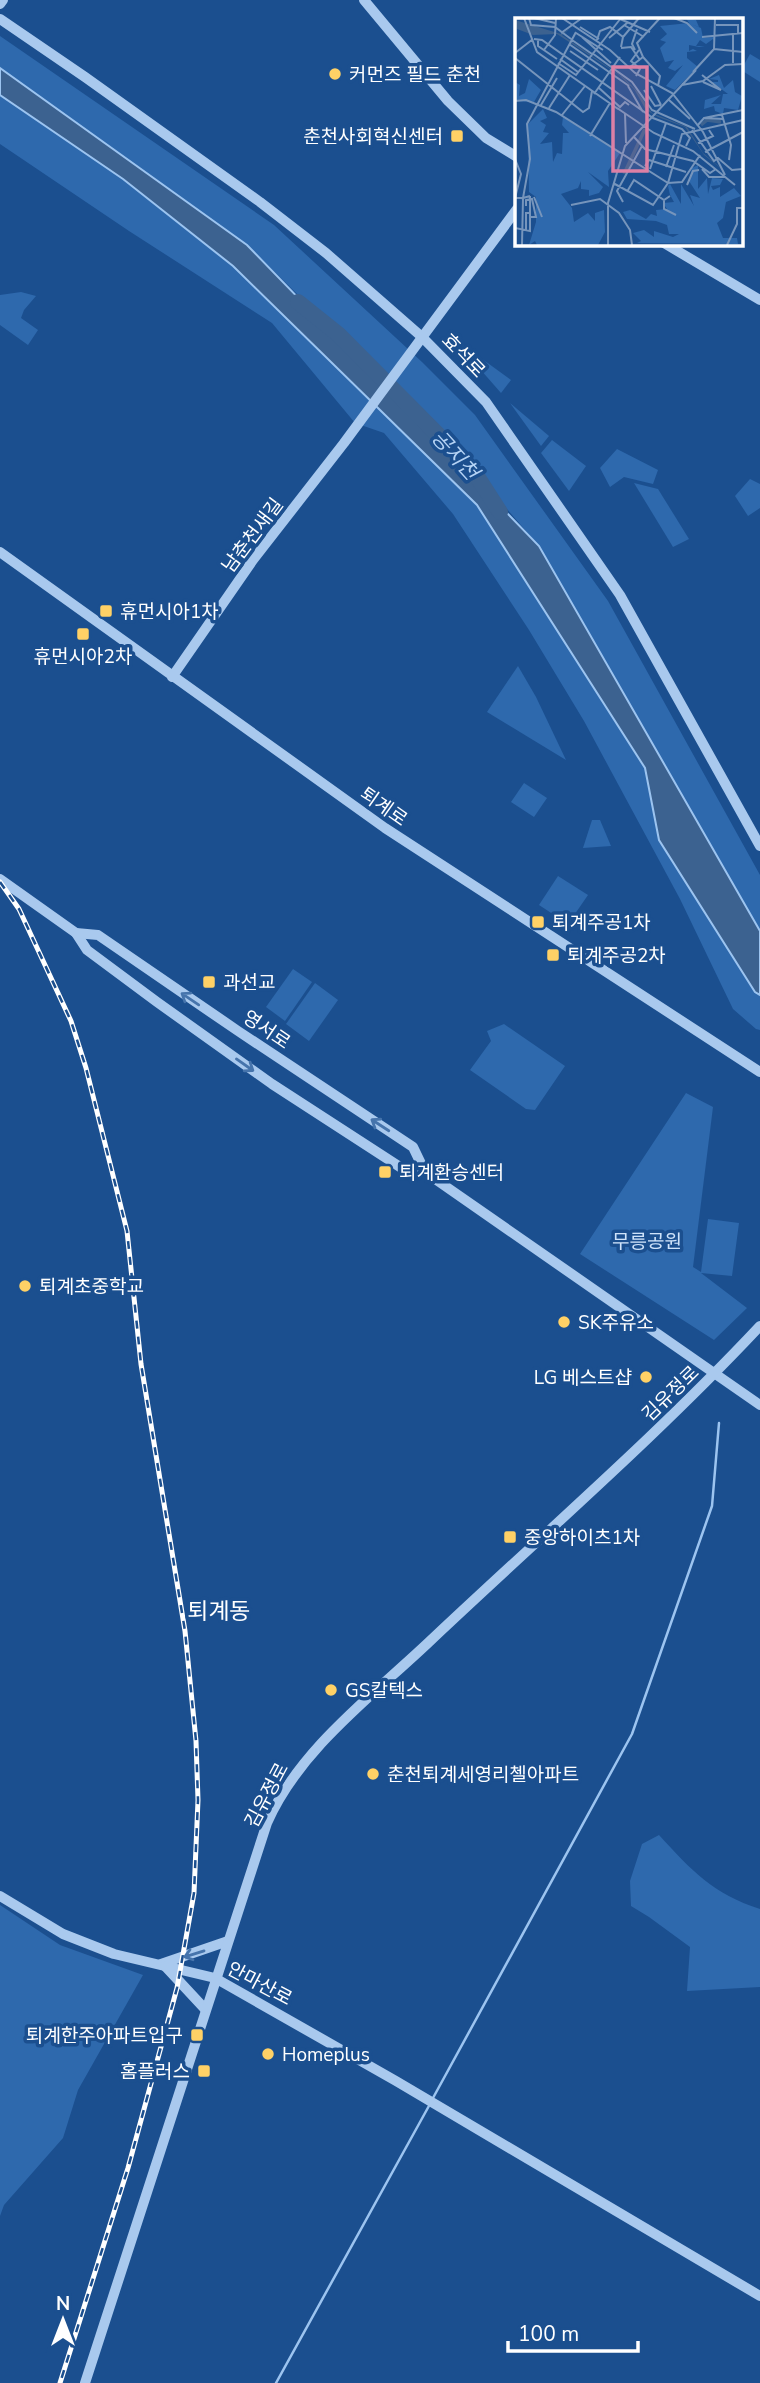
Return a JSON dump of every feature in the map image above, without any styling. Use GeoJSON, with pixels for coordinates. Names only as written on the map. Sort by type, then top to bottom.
{"type":"FeatureCollection","features":[{"type":"Feature","properties":{"kind":"street"},"geometry":{"type":"LineString","coordinates":[[382,0],[368,4],[447,101],[486,138],[515,156]]}},
{"type":"Feature","properties":{"kind":"street","name":"효석로"},"geometry":{"type":"LineString","coordinates":[[0,19],[260,202],[326,253],[422,337],[486,402],[620,595],[760,846]]}},
{"type":"Feature","properties":{"kind":"street"},"geometry":{"type":"LineString","coordinates":[[422,337],[515,212]]}},
{"type":"Feature","properties":{"kind":"street"},"geometry":{"type":"LineString","coordinates":[[667,245],[760,300]]}},
{"type":"Feature","properties":{"kind":"street","name":"남춘천새길"},"geometry":{"type":"LineString","coordinates":[[172,677],[253,560],[422,337]]}},
{"type":"Feature","properties":{"kind":"street","name":"퇴계로"},"geometry":{"type":"LineString","coordinates":[[0,552],[385,828],[760,1072]]}},
{"type":"Feature","properties":{"kind":"street","name":"영서로"},"geometry":{"type":"LineString","coordinates":[[0,879],[76,933],[88,950],[272,1084],[400,1167],[425,1172],[760,1405]]}},
{"type":"Feature","properties":{"kind":"street","name":"영서로"},"geometry":{"type":"LineString","coordinates":[[76,933],[98,935],[180,993],[413,1147],[425,1172]]}},
{"type":"Feature","properties":{"kind":"street","name":"김유정로"},"geometry":{"type":"LineString","coordinates":[[85,2383],[215,1978],[270,1817],[302,1764],[715,1374],[760,1326]]}},
{"type":"Feature","properties":{"kind":"street","name":"안마산로"},"geometry":{"type":"LineString","coordinates":[[0,1896],[63,1934],[114,1954],[215,1978],[760,2296]]}},
{"type":"Feature","properties":{"kind":"street"},"geometry":{"type":"LineString","coordinates":[[205,2009],[162,1966],[228,1941]]}},
{"type":"Feature","properties":{"kind":"green space"},"geometry":{"type":"Polygon","coordinates":[[[0,36],[274,225],[422,362],[475,415],[608,601],[760,875],[760,931],[539,546],[473,470],[247,245],[0,68],[0,36]]]}},
{"type":"Feature","properties":{"kind":"green space"},"geometry":{"type":"Polygon","coordinates":[[[750,54],[760,60],[760,82],[742,71],[750,54]]]}},
{"type":"Feature","properties":{"kind":"green space"},"geometry":{"type":"Polygon","coordinates":[[[0,95],[123,179],[233,266],[477,505],[645,768],[659,840],[755,992],[760,995],[760,1030],[733,1009],[680,899],[584,721],[529,630],[453,514],[384,433],[355,423],[272,323],[0,144],[0,95]]]}},
{"type":"Feature","properties":{"kind":"green space"},"geometry":{"type":"Polygon","coordinates":[[[21,292],[36,296],[21,318],[38,330],[28,345],[0,325],[0,295],[21,292]]]}},
{"type":"Feature","properties":{"kind":"green space"},"geometry":{"type":"Polygon","coordinates":[[[452,337],[511,380],[501,393],[452,337]]]}},
{"type":"Feature","properties":{"kind":"green space"},"geometry":{"type":"Polygon","coordinates":[[[510,403],[549,436],[541,446],[510,403]]]}},
{"type":"Feature","properties":{"kind":"green space"},"geometry":{"type":"Polygon","coordinates":[[[552,440],[586,466],[569,491],[541,453],[552,440]]]}},
{"type":"Feature","properties":{"kind":"green space"},"geometry":{"type":"Polygon","coordinates":[[[617,449],[658,470],[653,484],[624,477],[610,487],[600,468],[617,449]]]}},
{"type":"Feature","properties":{"kind":"green space"},"geometry":{"type":"Polygon","coordinates":[[[750,479],[760,484],[760,508],[748,516],[735,496],[750,479]]]}},
{"type":"Feature","properties":{"kind":"green space"},"geometry":{"type":"Polygon","coordinates":[[[634,483],[658,489],[689,539],[673,547],[634,483]]]}},
{"type":"Feature","properties":{"kind":"green space"},"geometry":{"type":"Polygon","coordinates":[[[518,666],[536,697],[566,760],[487,712],[518,666]]]}},
{"type":"Feature","properties":{"kind":"green space"},"geometry":{"type":"Polygon","coordinates":[[[524,783],[547,798],[534,817],[511,802],[524,783]]]}},
{"type":"Feature","properties":{"kind":"green space"},"geometry":{"type":"Polygon","coordinates":[[[592,820],[600,820],[611,846],[583,848],[592,820]]]}},
{"type":"Feature","properties":{"kind":"green space"},"geometry":{"type":"Polygon","coordinates":[[[558,876],[588,895],[568,924],[539,905],[558,876]]]}},
{"type":"Feature","properties":{"kind":"green space"},"geometry":{"type":"Polygon","coordinates":[[[293,969],[312,982],[285,1021],[266,1007],[293,969]]]}},
{"type":"Feature","properties":{"kind":"green space"},"geometry":{"type":"Polygon","coordinates":[[[315,983],[338,1000],[309,1041],[286,1024],[315,983]]]}},
{"type":"Feature","properties":{"kind":"green space"},"geometry":{"type":"Polygon","coordinates":[[[504,1024],[565,1066],[535,1110],[526,1109],[470,1070],[491,1041],[487,1031],[504,1024]]]}},
{"type":"Feature","properties":{"kind":"green space","name":"무릉공원"},"geometry":{"type":"Polygon","coordinates":[[[686,1093],[713,1107],[693,1267],[701,1272],[708,1219],[739,1223],[732,1276],[701,1273],[747,1308],[714,1340],[580,1254],[686,1093]]]}},
{"type":"Feature","properties":{"kind":"green space"},"geometry":{"type":"Polygon","coordinates":[[[659,1835],[704,1880],[729,1896],[760,1909],[760,1987],[687,1991],[690,1947],[631,1906],[630,1881],[642,1844],[659,1835]]]}},
{"type":"Feature","properties":{"kind":"green space"},"geometry":{"type":"Polygon","coordinates":[[[0,1905],[60,1945],[143,1975],[78,2090],[63,2138],[4,2205],[0,2216],[0,1905]]]}},
{"type":"Feature","properties":{"kind":"shaded area"},"geometry":{"type":"Polygon","coordinates":[[[0,68],[247,245],[539,546],[760,931],[760,995],[755,992],[659,840],[645,768],[477,505],[233,266],[123,179],[0,95],[0,68]]]}},
{"type":"Feature","properties":{"kind":"waterway","name":"공지천"},"geometry":{"type":"LineString","coordinates":[[298,302],[338,334],[473,470],[500,512]]}},
{"type":"Feature","properties":{"kind":"waterway"},"geometry":{"type":"LineString","coordinates":[[433,2098],[632,1734],[712,1506],[719,1423]]}},
{"type":"Feature","properties":{"kind":"waterway"},"geometry":{"type":"LineString","coordinates":[[276,2383],[430,2104]]}},
{"type":"Feature","properties":{"kind":"railway"},"geometry":{"type":"LineString","coordinates":[[0,882],[19,909],[71,1021],[86,1068],[127,1231],[141,1364],[185,1631],[196,1741],[198,1800],[194,1893],[177,1988],[128,2168],[60,2383]]}},
{"type":"Feature","properties":{"kind":"place","name":"커먼즈 필드 춘천"},"geometry":{"type":"Point","coordinates":[335,74]}},
{"type":"Feature","properties":{"kind":"place","name":"춘천사회혁신센터"},"geometry":{"type":"Point","coordinates":[457,136]}},
{"type":"Feature","properties":{"kind":"place","name":"휴먼시아1차"},"geometry":{"type":"Point","coordinates":[106,611]}},
{"type":"Feature","properties":{"kind":"place","name":"휴먼시아2차"},"geometry":{"type":"Point","coordinates":[83,634]}},
{"type":"Feature","properties":{"kind":"place","name":"퇴계주공1차"},"geometry":{"type":"Point","coordinates":[538,922]}},
{"type":"Feature","properties":{"kind":"place","name":"퇴계주공2차"},"geometry":{"type":"Point","coordinates":[553,955]}},
{"type":"Feature","properties":{"kind":"place","name":"과선교"},"geometry":{"type":"Point","coordinates":[209,982]}},
{"type":"Feature","properties":{"kind":"place","name":"퇴계환승센터"},"geometry":{"type":"Point","coordinates":[385,1172]}},
{"type":"Feature","properties":{"kind":"place","name":"퇴계초중학교"},"geometry":{"type":"Point","coordinates":[25,1286]}},
{"type":"Feature","properties":{"kind":"place","name":"SK주유소"},"geometry":{"type":"Point","coordinates":[564,1322]}},
{"type":"Feature","properties":{"kind":"place","name":"LG 베스트샵"},"geometry":{"type":"Point","coordinates":[646,1377]}},
{"type":"Feature","properties":{"kind":"place","name":"중앙하이츠1차"},"geometry":{"type":"Point","coordinates":[510,1537]}},
{"type":"Feature","properties":{"kind":"place","name":"GS칼텍스"},"geometry":{"type":"Point","coordinates":[331,1690]}},
{"type":"Feature","properties":{"kind":"place","name":"춘천퇴계세영리첼아파트"},"geometry":{"type":"Point","coordinates":[373,1774]}},
{"type":"Feature","properties":{"kind":"place","name":"퇴계한주아파트입구"},"geometry":{"type":"Point","coordinates":[197,2035]}},
{"type":"Feature","properties":{"kind":"place","name":"Homeplus"},"geometry":{"type":"Point","coordinates":[268,2054]}},
{"type":"Feature","properties":{"kind":"place","name":"홈플러스"},"geometry":{"type":"Point","coordinates":[204,2071]}},
{"type":"Feature","properties":{"kind":"district","name":"퇴계동"},"geometry":{"type":"Point","coordinates":[219,1611]}}]}
